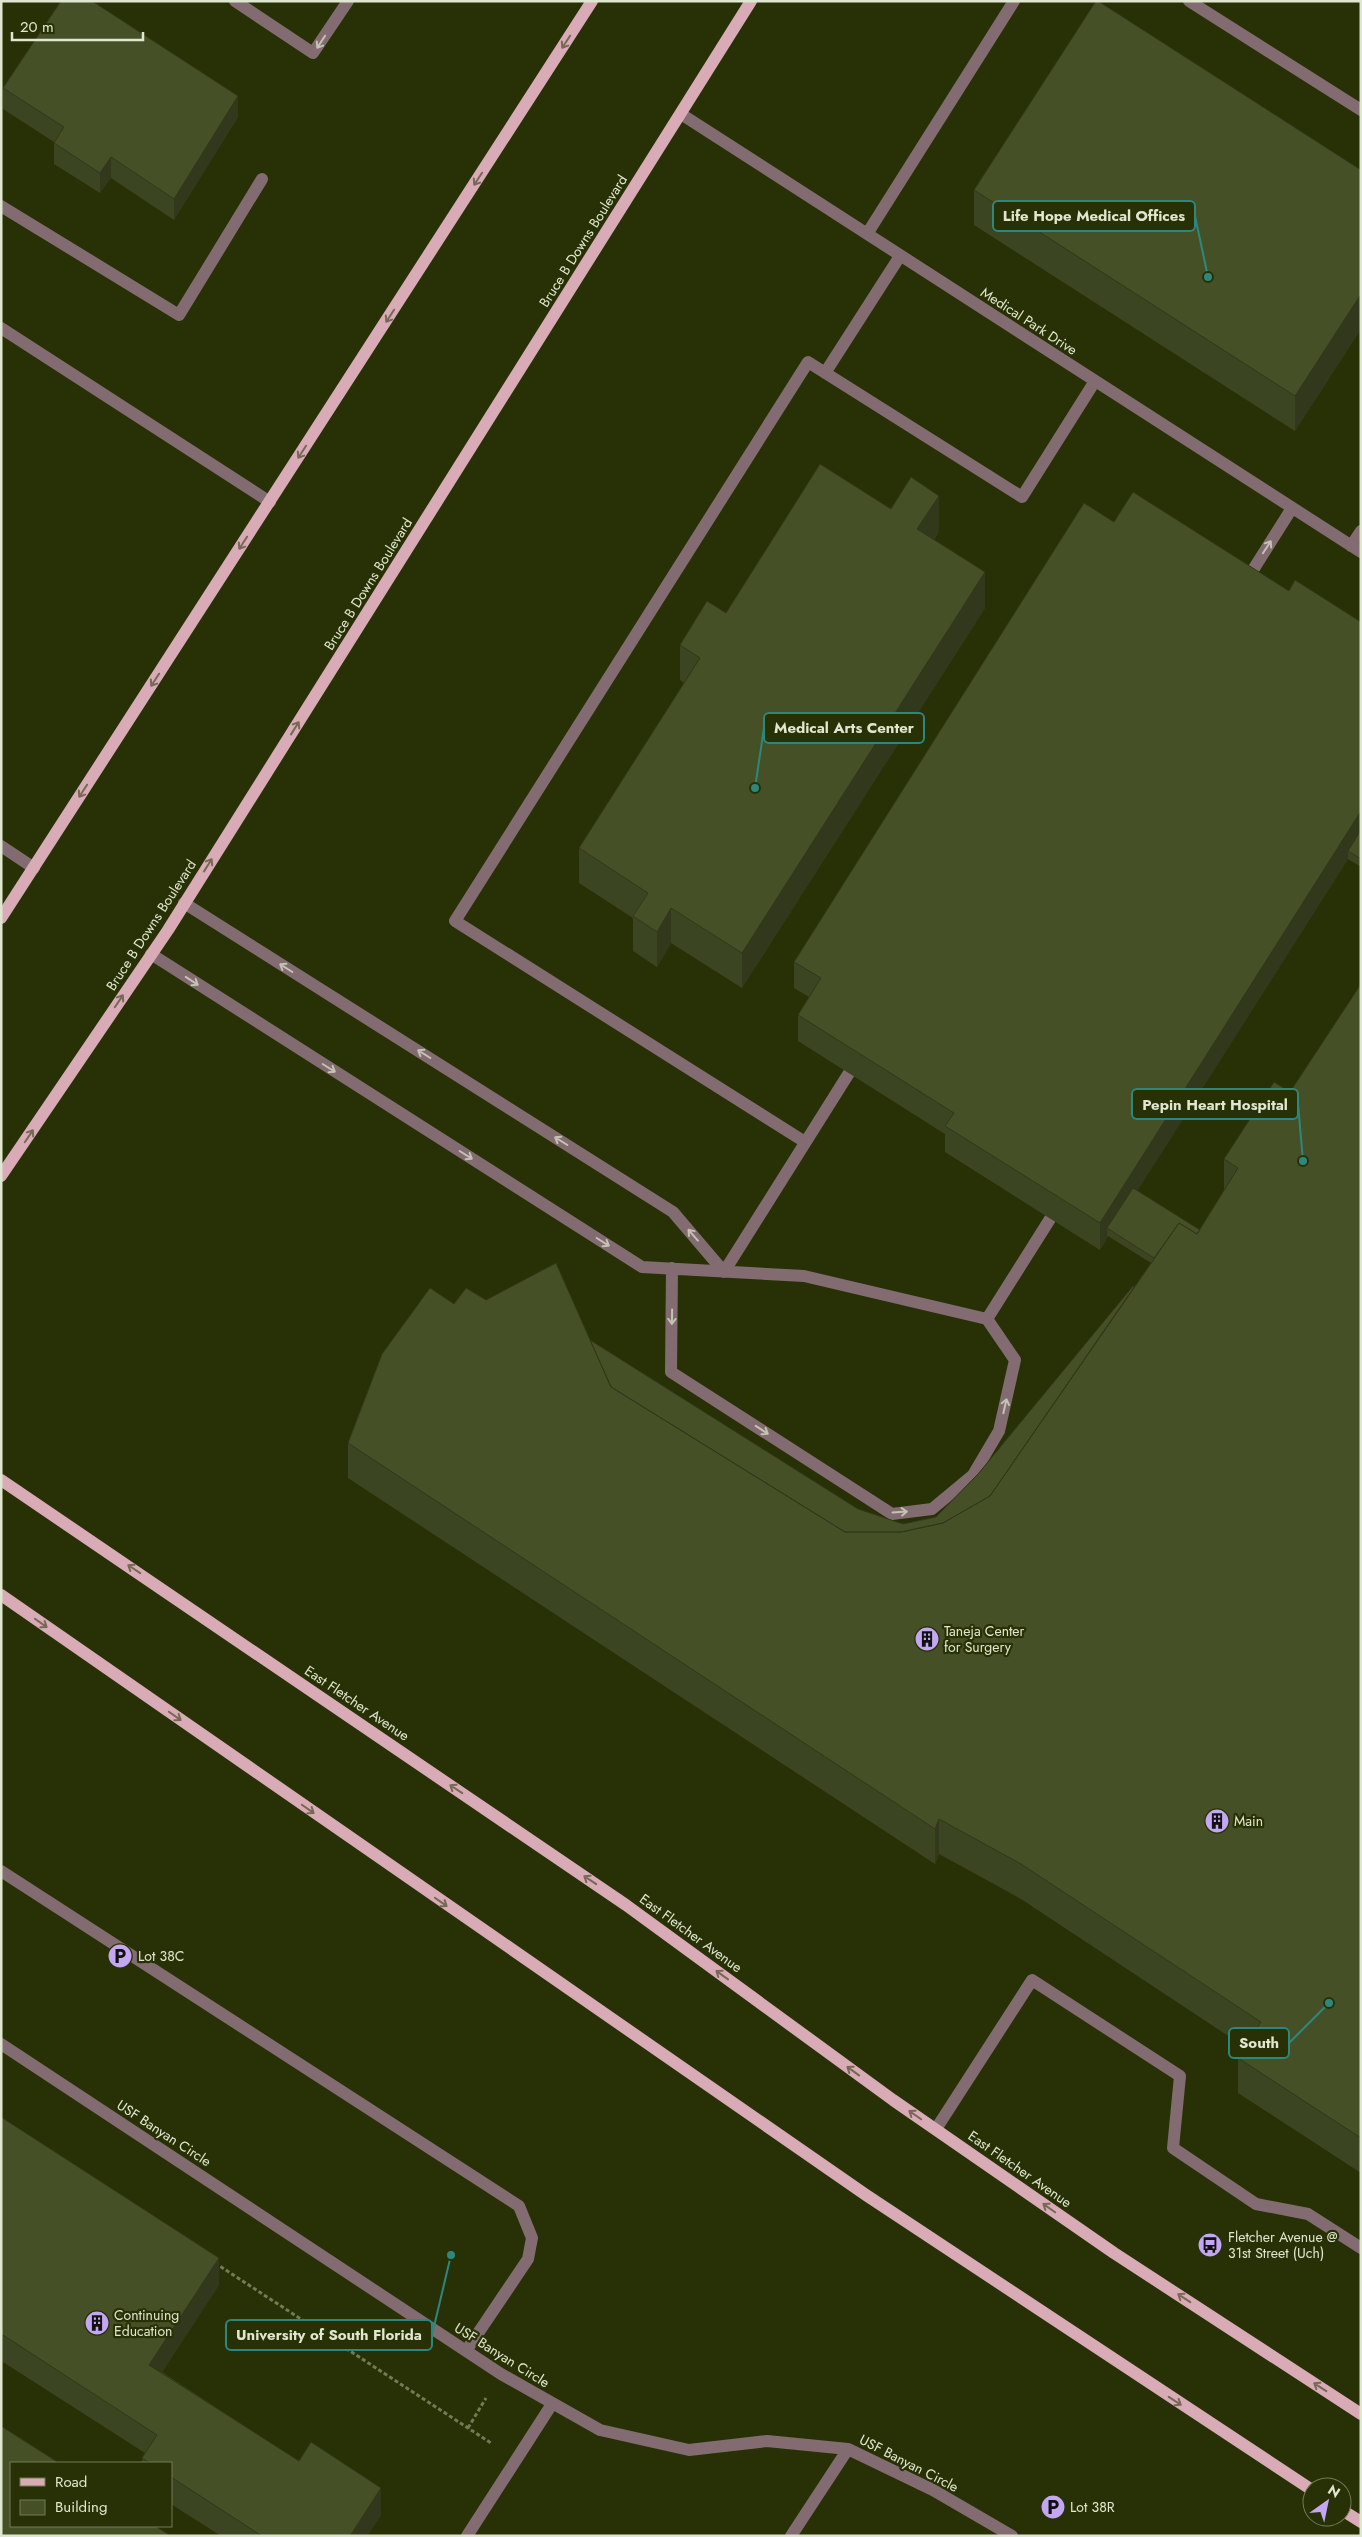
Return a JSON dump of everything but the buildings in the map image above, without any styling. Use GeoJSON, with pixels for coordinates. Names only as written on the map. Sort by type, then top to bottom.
{"type":"FeatureCollection","features":[{"type":"Feature","properties":{"kind":"main road"},"geometry":{"type":"LineString","coordinates":[[1,918],[592,1]]}},
{"type":"Feature","properties":{"kind":"main road","name":"Bruce B Downs Boulevard"},"geometry":{"type":"LineString","coordinates":[[1,1176],[184,904],[751,1]]}},
{"type":"Feature","properties":{"kind":"main road","name":"East Fletcher Avenue"},"geometry":{"type":"LineString","coordinates":[[1,1480],[626,1905],[936,2129],[1114,2253],[1361,2414]]}},
{"type":"Feature","properties":{"kind":"main road"},"geometry":{"type":"LineString","coordinates":[[1,1595],[866,2195],[1302,2483]]}},
{"type":"Feature","properties":{"kind":"street"},"geometry":{"type":"LineString","coordinates":[[235,1],[314,53],[348,1]]}},
{"type":"Feature","properties":{"kind":"street"},"geometry":{"type":"LineString","coordinates":[[867,234],[1014,1]]}},
{"type":"Feature","properties":{"kind":"street"},"geometry":{"type":"LineString","coordinates":[[1189,1],[1361,110]]}},
{"type":"Feature","properties":{"kind":"street","name":"Medical Park Drive"},"geometry":{"type":"LineString","coordinates":[[681,114],[1356,549]]}},
{"type":"Feature","properties":{"kind":"street"},"geometry":{"type":"LineString","coordinates":[[1,206],[179,315],[262,180]]}},
{"type":"Feature","properties":{"kind":"street"},"geometry":{"type":"LineString","coordinates":[[825,373],[900,256]]}},
{"type":"Feature","properties":{"kind":"street"},"geometry":{"type":"LineString","coordinates":[[1,328],[270,502]]}},
{"type":"Feature","properties":{"kind":"street"},"geometry":{"type":"LineString","coordinates":[[805,1142],[455,921],[808,362],[1022,498],[1095,381]]}},
{"type":"Feature","properties":{"kind":"street"},"geometry":{"type":"LineString","coordinates":[[1242,587],[1292,508]]}},
{"type":"Feature","properties":{"kind":"street"},"geometry":{"type":"LineString","coordinates":[[1356,549],[1361,531]]}},
{"type":"Feature","properties":{"kind":"street"},"geometry":{"type":"LineString","coordinates":[[1,846],[34,868]]}},
{"type":"Feature","properties":{"kind":"street"},"geometry":{"type":"LineString","coordinates":[[184,904],[673,1212],[724,1272]]}},
{"type":"Feature","properties":{"kind":"street"},"geometry":{"type":"LineString","coordinates":[[151,954],[642,1267],[672,1268],[804,1276],[987,1319],[1015,1360],[999,1431],[973,1475],[932,1509],[892,1514],[671,1372],[672,1268]]}},
{"type":"Feature","properties":{"kind":"street"},"geometry":{"type":"LineString","coordinates":[[724,1272],[849,1073]]}},
{"type":"Feature","properties":{"kind":"street"},"geometry":{"type":"LineString","coordinates":[[987,1319],[1050,1218]]}},
{"type":"Feature","properties":{"kind":"street"},"geometry":{"type":"LineString","coordinates":[[1,1871],[519,2206],[532,2238],[528,2260],[466,2351]]}},
{"type":"Feature","properties":{"kind":"street"},"geometry":{"type":"LineString","coordinates":[[936,2129],[1032,1980],[1180,2076],[1173,2148],[1256,2204],[1308,2214],[1361,2248]]}},
{"type":"Feature","properties":{"kind":"street","name":"USF Banyan Circle"},"geometry":{"type":"LineString","coordinates":[[1,2044],[466,2351],[552,2404],[600,2430],[688,2450],[766,2441],[848,2449],[933,2490],[993,2531],[1012,2536]]}},
{"type":"Feature","properties":{"kind":"street"},"geometry":{"type":"LineString","coordinates":[[466,2536],[552,2404]]}},
{"type":"Feature","properties":{"kind":"street"},"geometry":{"type":"LineString","coordinates":[[791,2536],[848,2449]]}},
{"type":"Feature","properties":{"kind":"path"},"geometry":{"type":"LineString","coordinates":[[210,2259],[492,2444],[517,2458]]}},
{"type":"Feature","properties":{"kind":"place","name":"Life Hope Medical Offices"},"geometry":{"type":"Point","coordinates":[1208,277]}},
{"type":"Feature","properties":{"kind":"place","name":"Medical Arts Center"},"geometry":{"type":"Point","coordinates":[755,788]}},
{"type":"Feature","properties":{"kind":"place","name":"Pepin Heart Hospital"},"geometry":{"type":"Point","coordinates":[1303,1161]}},
{"type":"Feature","properties":{"kind":"place","name":"Taneja Center for Surgery"},"geometry":{"type":"Point","coordinates":[927,1639]}},
{"type":"Feature","properties":{"kind":"place","name":"Main"},"geometry":{"type":"Point","coordinates":[1217,1821]}},
{"type":"Feature","properties":{"kind":"place","name":"Lot 38C"},"geometry":{"type":"Point","coordinates":[120,1956]}},
{"type":"Feature","properties":{"kind":"place","name":"South"},"geometry":{"type":"Point","coordinates":[1329,2003]}},
{"type":"Feature","properties":{"kind":"place","name":"Fletcher Avenue @ 31st Street (Uch)"},"geometry":{"type":"Point","coordinates":[1210,2245]}},
{"type":"Feature","properties":{"kind":"place","name":"University of South Florida"},"geometry":{"type":"Point","coordinates":[451,2255]}},
{"type":"Feature","properties":{"kind":"place","name":"Continuing Education"},"geometry":{"type":"Point","coordinates":[97,2323]}},
{"type":"Feature","properties":{"kind":"place","name":"Lot 38R"},"geometry":{"type":"Point","coordinates":[1053,2507]}}]}
